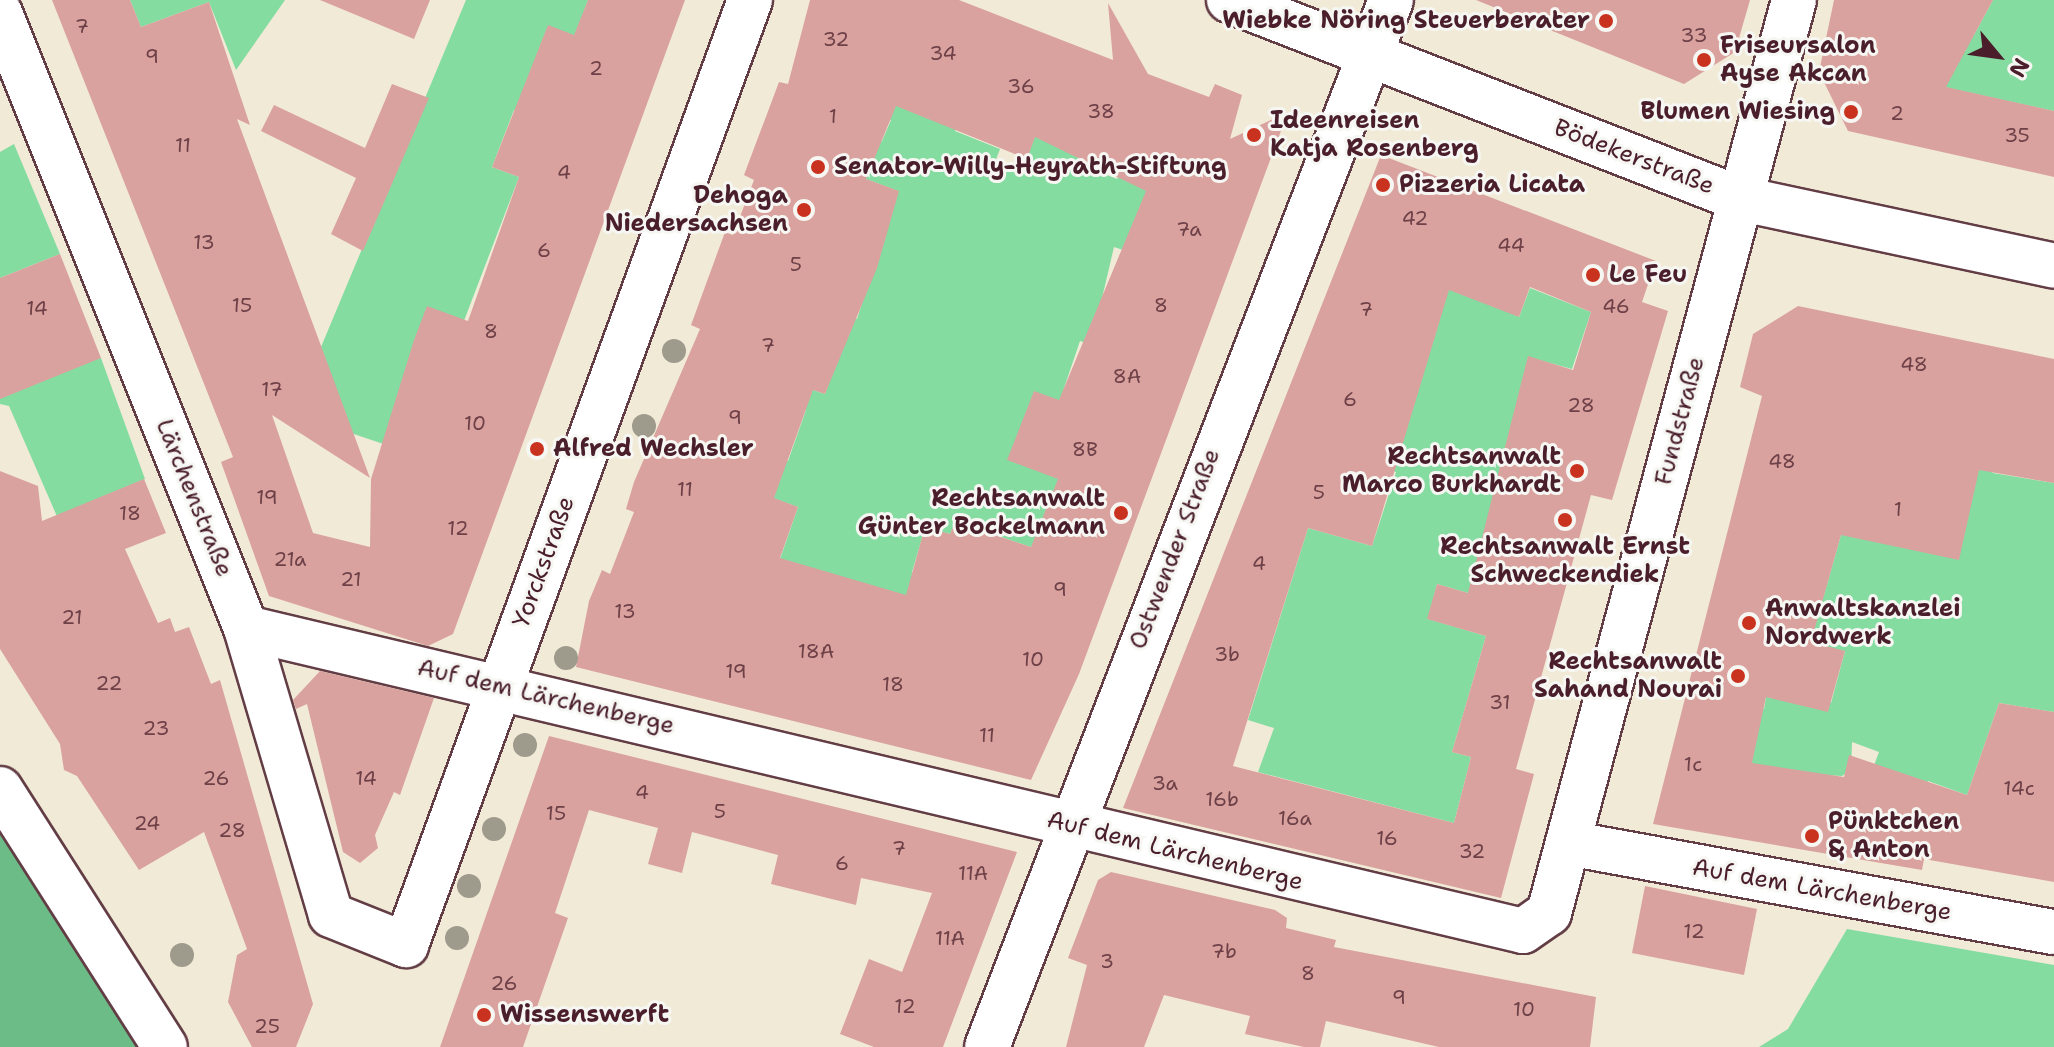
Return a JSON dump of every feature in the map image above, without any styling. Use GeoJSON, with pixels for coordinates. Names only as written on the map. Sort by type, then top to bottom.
{"type":"FeatureCollection","features":[{"type":"Feature","properties":{"kind":"street","name":"Yorckstraße"},"geometry":{"type":"LineString","coordinates":[[406,945],[750,0]]}},
{"type":"Feature","properties":{"kind":"street","name":"Bödekerstraße"},"geometry":{"type":"LineString","coordinates":[[1229,0],[1738,198],[2054,266]]}},
{"type":"Feature","properties":{"kind":"street","name":"Ostwender Straße"},"geometry":{"type":"LineString","coordinates":[[987,1047],[1069,825],[1367,52],[1391,0]]}},
{"type":"Feature","properties":{"kind":"street","name":"Fundstraße"},"geometry":{"type":"LineString","coordinates":[[1568,843],[1738,198],[1794,0]]}},
{"type":"Feature","properties":{"kind":"street","name":"Lärchenstraße"},"geometry":{"type":"LineString","coordinates":[[0,13],[246,628],[331,915],[406,945]]}},
{"type":"Feature","properties":{"kind":"street","name":"Auf dem Lärchenberge"},"geometry":{"type":"LineString","coordinates":[[246,628],[499,684],[1499,931],[1523,931],[1549,913],[1568,843],[2054,932]]}},
{"type":"Feature","properties":{"kind":"street"},"geometry":{"type":"LineString","coordinates":[[0,789],[165,1047]]}},
{"type":"Feature","properties":{"kind":"green space"},"geometry":{"type":"Polygon","coordinates":[[[130,0],[285,0],[236,70],[209,2],[141,27],[130,0]]]}},
{"type":"Feature","properties":{"kind":"green space"},"geometry":{"type":"Polygon","coordinates":[[[466,0],[588,0],[584,11],[602,46],[548,26],[523,90],[551,124],[514,110],[492,167],[519,177],[413,454],[333,427],[321,347],[466,0]]]}},
{"type":"Feature","properties":{"kind":"green space"},"geometry":{"type":"Polygon","coordinates":[[[1993,0],[2054,0],[2054,111],[1903,78],[1974,35],[1993,0]]]}},
{"type":"Feature","properties":{"kind":"green space"},"geometry":{"type":"Polygon","coordinates":[[[841,95],[967,97],[955,131],[1000,149],[995,162],[1021,172],[1043,116],[1097,161],[1095,170],[1117,179],[1133,141],[1198,165],[1141,256],[1114,247],[1091,345],[1080,341],[1062,394],[1090,491],[1031,547],[956,522],[950,534],[925,528],[912,572],[914,597],[670,587],[779,562],[798,507],[761,494],[762,452],[788,461],[806,410],[767,374],[825,394],[846,333],[804,301],[857,319],[898,191],[850,173],[882,141],[891,120],[841,95]]]}},
{"type":"Feature","properties":{"kind":"green space"},"geometry":{"type":"Polygon","coordinates":[[[14,144],[60,254],[0,278],[0,152],[14,144]]]}},
{"type":"Feature","properties":{"kind":"green space"},"geometry":{"type":"Polygon","coordinates":[[[1404,242],[1519,317],[1530,288],[1591,312],[1572,369],[1528,357],[1492,600],[1437,584],[1428,619],[1486,636],[1452,752],[1471,757],[1454,823],[1258,772],[1274,728],[1248,720],[1308,528],[1372,546],[1396,472],[1328,448],[1404,242]]]}},
{"type":"Feature","properties":{"kind":"green space"},"geometry":{"type":"Polygon","coordinates":[[[0,330],[101,358],[145,479],[97,499],[69,544],[9,406],[0,404],[0,330]]]}},
{"type":"Feature","properties":{"kind":"green space"},"geometry":{"type":"Polygon","coordinates":[[[1981,460],[1993,473],[2054,483],[2054,712],[1999,703],[1967,795],[1928,781],[1922,797],[1869,779],[1879,752],[1852,742],[1851,770],[1842,776],[1729,770],[1738,702],[1764,709],[1766,697],[1831,703],[1845,651],[1782,643],[1824,595],[1841,535],[1981,460]]]}},
{"type":"Feature","properties":{"kind":"green space"},"geometry":{"type":"Polygon","coordinates":[[[0,789],[165,1047],[0,1047],[0,789]]]}},
{"type":"Feature","properties":{"kind":"green space"},"geometry":{"type":"Polygon","coordinates":[[[1847,929],[2054,965],[2054,1047],[1759,1047],[1788,1029],[1847,929]]]}},
{"type":"Feature","properties":{"kind":"building"},"geometry":{"type":"Polygon","coordinates":[[[52,0],[130,0],[141,27],[209,2],[250,125],[237,119],[370,478],[272,415],[313,533],[370,547],[371,479],[414,340],[427,306],[468,321],[519,177],[492,167],[548,25],[574,35],[588,0],[685,0],[453,634],[428,646],[269,596],[221,462],[233,457],[52,0]]]}},
{"type":"Feature","properties":{"kind":"building"},"geometry":{"type":"Polygon","coordinates":[[[320,0],[430,0],[414,39],[320,0]]]}},
{"type":"Feature","properties":{"kind":"building"},"geometry":{"type":"Polygon","coordinates":[[[810,0],[959,0],[1113,60],[1108,3],[1148,74],[1209,97],[1215,84],[1242,95],[1230,139],[1288,112],[1079,674],[1031,780],[576,667],[589,601],[602,570],[610,574],[634,512],[626,509],[634,482],[700,329],[691,325],[725,232],[733,235],[754,180],[744,175],[779,82],[788,84],[810,0]],[[896,106],[866,179],[899,191],[877,268],[825,394],[813,390],[774,498],[798,507],[780,558],[906,595],[925,527],[950,534],[955,522],[1031,547],[1058,479],[1007,460],[1034,391],[1059,400],[1146,191],[1035,137],[1027,159],[896,106]]]}},
{"type":"Feature","properties":{"kind":"building"},"geometry":{"type":"Polygon","coordinates":[[[1476,0],[1750,0],[1735,52],[1684,84],[1476,0]]]}},
{"type":"Feature","properties":{"kind":"building"},"geometry":{"type":"Polygon","coordinates":[[[1834,0],[1993,0],[1946,87],[2054,111],[2054,177],[1848,131],[1819,72],[1834,0]]]}},
{"type":"Feature","properties":{"kind":"building"},"geometry":{"type":"Polygon","coordinates":[[[392,84],[429,98],[363,251],[331,234],[356,178],[261,131],[274,105],[365,148],[392,84]]]}},
{"type":"Feature","properties":{"kind":"building"},"geometry":{"type":"Polygon","coordinates":[[[1381,155],[1656,261],[1642,302],[1668,311],[1612,500],[1591,495],[1516,769],[1534,774],[1501,898],[1123,808],[1381,155]],[[1530,287],[1519,317],[1449,290],[1372,546],[1308,528],[1233,766],[1454,823],[1471,757],[1452,752],[1486,636],[1427,619],[1437,584],[1468,593],[1528,356],[1573,370],[1591,312],[1530,287]]]}},
{"type":"Feature","properties":{"kind":"building"},"geometry":{"type":"Polygon","coordinates":[[[60,254],[101,358],[0,399],[0,278],[60,254]]]}},
{"type":"Feature","properties":{"kind":"building"},"geometry":{"type":"Polygon","coordinates":[[[1798,306],[2054,359],[2054,483],[1979,470],[1959,560],[1841,535],[1811,642],[1845,651],[1828,712],[1766,697],[1752,763],[1844,777],[1849,755],[1967,795],[1999,703],[2054,712],[2054,882],[1924,859],[1922,870],[1653,824],[1762,396],[1740,387],[1753,334],[1798,306]]]}},
{"type":"Feature","properties":{"kind":"building"},"geometry":{"type":"Polygon","coordinates":[[[0,471],[38,486],[42,521],[144,479],[166,533],[125,549],[158,623],[170,618],[175,632],[189,627],[211,684],[220,680],[313,1004],[296,1047],[252,1047],[228,1002],[237,955],[247,949],[204,832],[139,870],[77,776],[64,770],[60,744],[0,649],[0,471]]]}},
{"type":"Feature","properties":{"kind":"building"},"geometry":{"type":"Polygon","coordinates":[[[320,671],[434,698],[400,795],[394,792],[375,835],[378,848],[360,863],[343,852],[307,704],[296,709],[293,700],[320,671]]]}},
{"type":"Feature","properties":{"kind":"building"},"geometry":{"type":"Polygon","coordinates":[[[549,736],[1017,852],[943,1047],[874,1047],[840,1034],[869,959],[902,972],[932,893],[861,878],[856,905],[771,884],[778,855],[692,832],[682,873],[648,864],[658,828],[589,810],[555,913],[568,918],[523,1047],[440,1047],[549,736]]]}},
{"type":"Feature","properties":{"kind":"building"},"geometry":{"type":"Polygon","coordinates":[[[1111,872],[1275,910],[1287,918],[1286,928],[1336,940],[1334,947],[1596,997],[1590,1047],[1439,1047],[1326,1021],[1320,1047],[1304,1047],[1245,1034],[1250,1016],[1164,995],[1144,1047],[1066,1047],[1087,965],[1068,958],[1098,880],[1111,872]]]}},
{"type":"Feature","properties":{"kind":"building"},"geometry":{"type":"Polygon","coordinates":[[[1645,886],[1757,909],[1744,975],[1632,953],[1645,886]]]}},
{"type":"Feature","properties":{"kind":"place","name":"Wiebke Nöring Steuerberater"},"geometry":{"type":"Point","coordinates":[1606,21]}},
{"type":"Feature","properties":{"kind":"place","name":"Friseursalon Ayse Akcan"},"geometry":{"type":"Point","coordinates":[1704,60]}},
{"type":"Feature","properties":{"kind":"place","name":"Blumen Wiesing"},"geometry":{"type":"Point","coordinates":[1851,112]}},
{"type":"Feature","properties":{"kind":"place","name":"Ideenreisen Katja Rosenberg"},"geometry":{"type":"Point","coordinates":[1254,135]}},
{"type":"Feature","properties":{"kind":"place","name":"Senator-Willy-Heyrath-Stiftung"},"geometry":{"type":"Point","coordinates":[818,167]}},
{"type":"Feature","properties":{"kind":"place","name":"Pizzeria Licata"},"geometry":{"type":"Point","coordinates":[1383,185]}},
{"type":"Feature","properties":{"kind":"place","name":"Dehoga Niedersachsen"},"geometry":{"type":"Point","coordinates":[804,210]}},
{"type":"Feature","properties":{"kind":"place","name":"Le Feu"},"geometry":{"type":"Point","coordinates":[1593,275]}},
{"type":"Feature","properties":{"kind":"place","name":"Alfred Wechsler"},"geometry":{"type":"Point","coordinates":[537,449]}},
{"type":"Feature","properties":{"kind":"place","name":"Rechtsanwalt Marco Burkhardt"},"geometry":{"type":"Point","coordinates":[1577,471]}},
{"type":"Feature","properties":{"kind":"place","name":"Rechtsanwalt Günter Bockelmann"},"geometry":{"type":"Point","coordinates":[1121,513]}},
{"type":"Feature","properties":{"kind":"place","name":"Rechtsanwalt Ernst Schweckendiek"},"geometry":{"type":"Point","coordinates":[1565,520]}},
{"type":"Feature","properties":{"kind":"place","name":"Anwaltskanzlei Nordwerk"},"geometry":{"type":"Point","coordinates":[1749,623]}},
{"type":"Feature","properties":{"kind":"place","name":"Rechtsanwalt Sahand Nourai"},"geometry":{"type":"Point","coordinates":[1738,676]}},
{"type":"Feature","properties":{"kind":"place","name":"Pünktchen & Anton"},"geometry":{"type":"Point","coordinates":[1812,836]}},
{"type":"Feature","properties":{"kind":"place","name":"Wissenswerft"},"geometry":{"type":"Point","coordinates":[484,1015]}}]}
